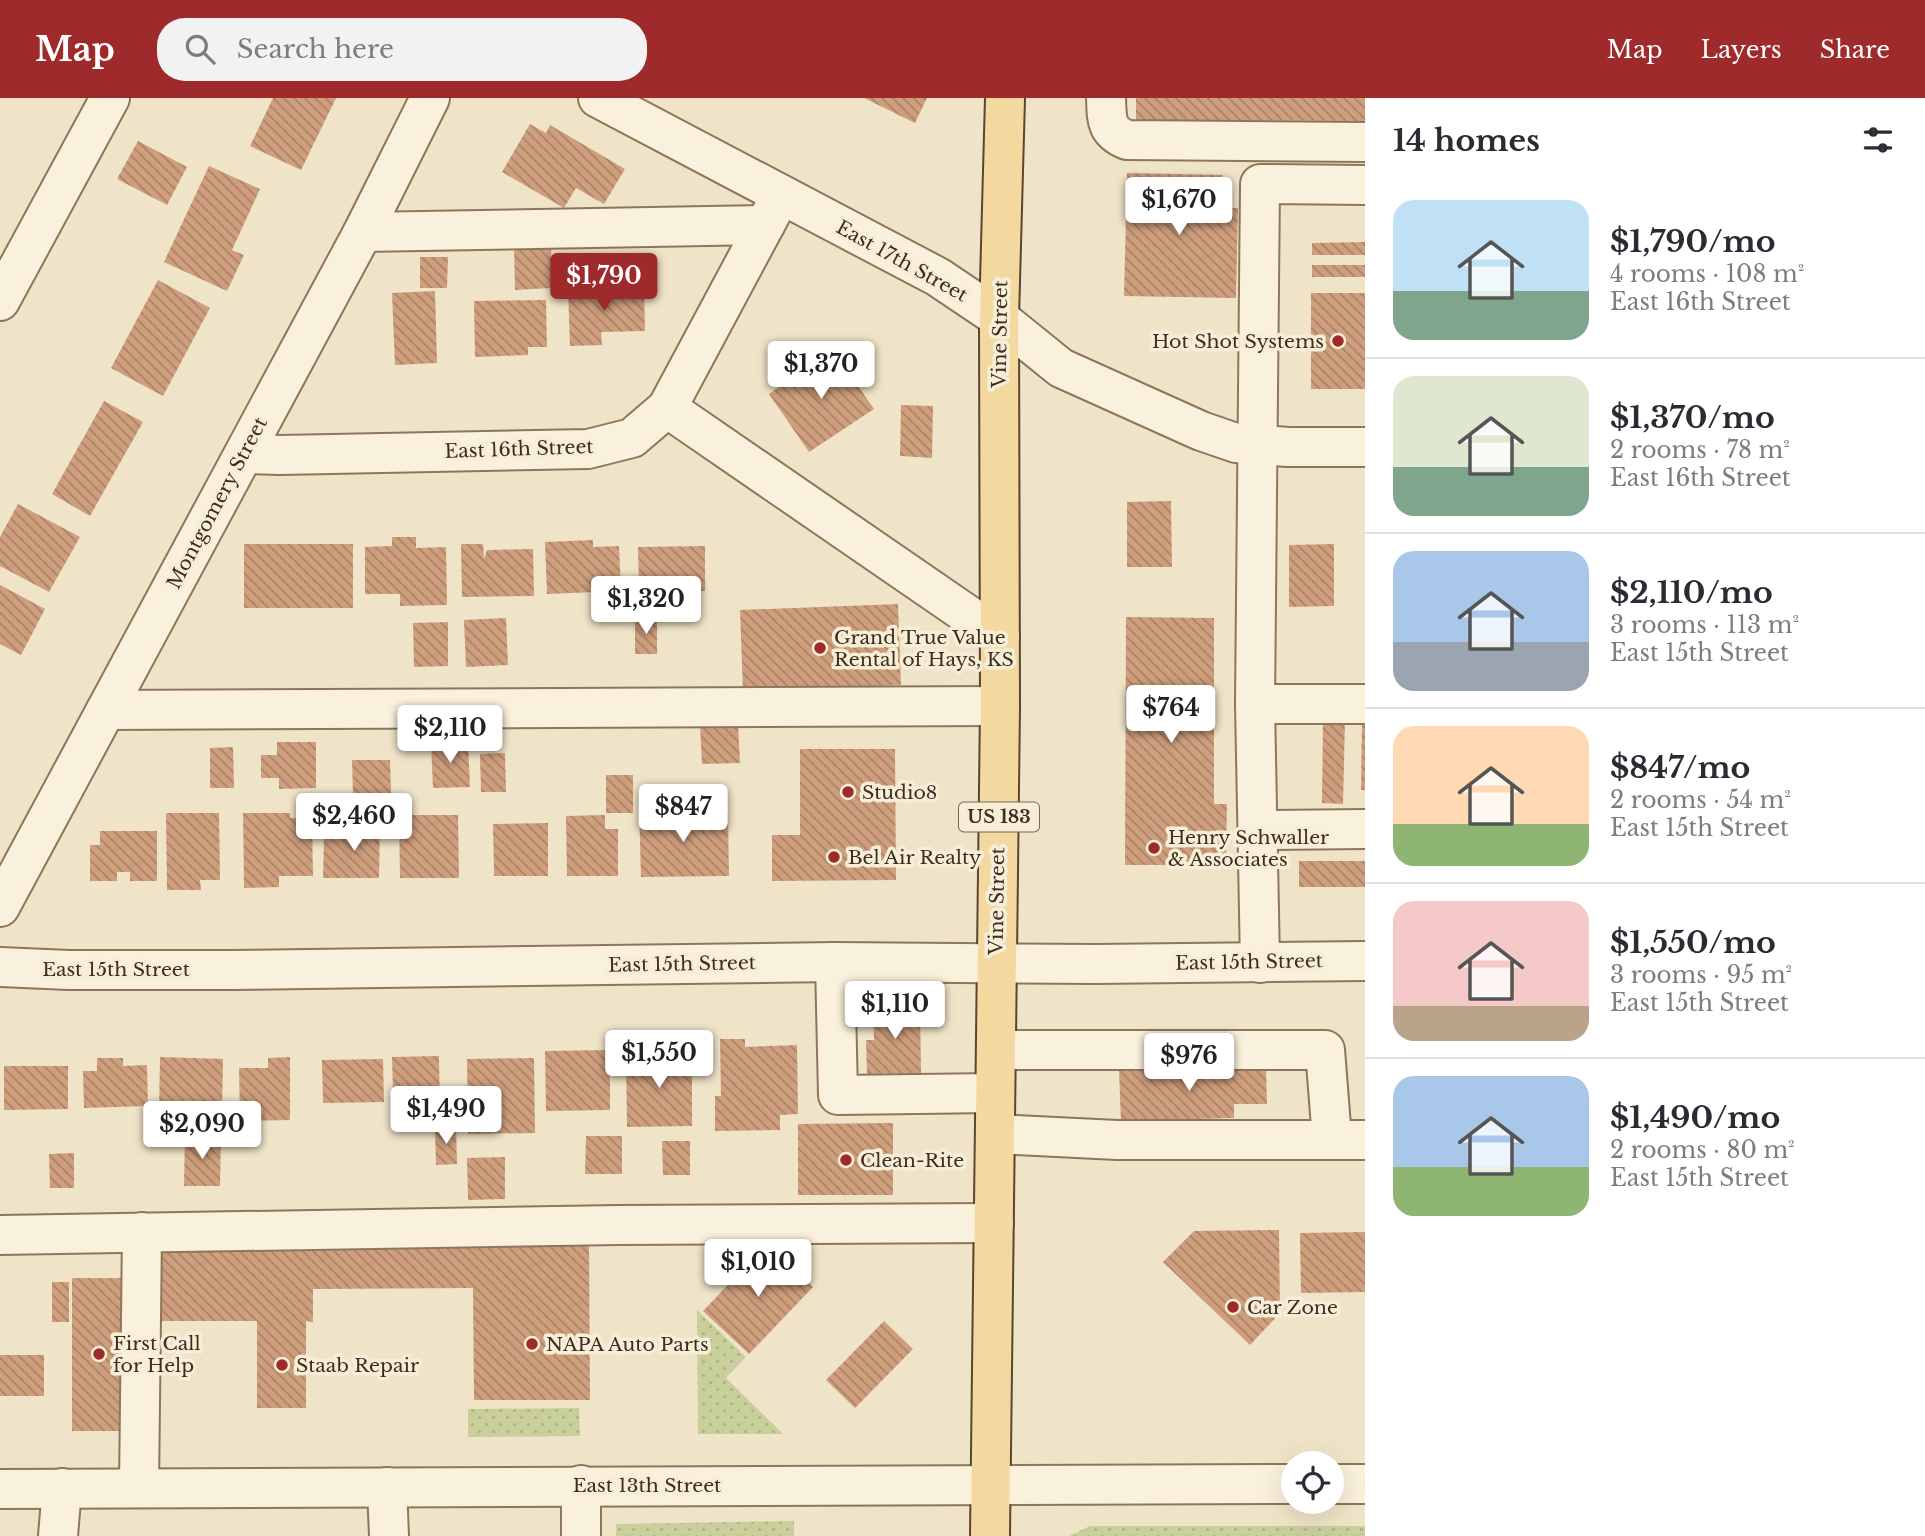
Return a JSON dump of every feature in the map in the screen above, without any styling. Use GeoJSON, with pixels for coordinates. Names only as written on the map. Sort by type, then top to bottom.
{"type":"FeatureCollection","features":[{"type":"Feature","properties":{"kind":"main road","name":"Vine Street"},"geometry":{"type":"LineString","coordinates":[[990,1536],[1000,706],[999,318],[1005,98]]}},
{"type":"Feature","properties":{"kind":"street"},"geometry":{"type":"LineString","coordinates":[[0,301],[110,98]]}},
{"type":"Feature","properties":{"kind":"street","name":"Montgomery Street"},"geometry":{"type":"LineString","coordinates":[[0,907],[363,232],[430,98]]}},
{"type":"Feature","properties":{"kind":"street","name":"East 17th Street"},"geometry":{"type":"LineString","coordinates":[[597,98],[773,210],[938,277],[999,318],[1061,368],[1201,432],[1236,443],[1288,447],[1365,447]]}},
{"type":"Feature","properties":{"kind":"street"},"geometry":{"type":"LineString","coordinates":[[1106,98],[1110,128],[1115,136],[1127,140],[1365,142]]}},
{"type":"Feature","properties":{"kind":"street"},"geometry":{"type":"LineString","coordinates":[[1260,963],[1255,704],[1259,184],[1365,185]]}},
{"type":"Feature","properties":{"kind":"street"},"geometry":{"type":"LineString","coordinates":[[363,232],[773,210]]}},
{"type":"Feature","properties":{"kind":"street","name":"East 16th Street"},"geometry":{"type":"LineString","coordinates":[[244,454],[588,449],[632,438],[667,408],[773,210]]}},
{"type":"Feature","properties":{"kind":"street"},"geometry":{"type":"LineString","coordinates":[[667,408],[1000,637]]}},
{"type":"Feature","properties":{"kind":"street"},"geometry":{"type":"LineString","coordinates":[[1255,704],[1365,704]]}},
{"type":"Feature","properties":{"kind":"street"},"geometry":{"type":"LineString","coordinates":[[106,710],[1000,706]]}},
{"type":"Feature","properties":{"kind":"street"},"geometry":{"type":"LineString","coordinates":[[1259,830],[1365,829]]}},
{"type":"Feature","properties":{"kind":"street","name":"East 15th Street"},"geometry":{"type":"LineString","coordinates":[[0,967],[69,970],[231,970],[835,962],[1365,961]]}},
{"type":"Feature","properties":{"kind":"street"},"geometry":{"type":"LineString","coordinates":[[835,962],[838,1095],[995,1093]]}},
{"type":"Feature","properties":{"kind":"street"},"geometry":{"type":"LineString","coordinates":[[995,1134],[1117,1140],[1348,1139],[1325,1050],[996,1050]]}},
{"type":"Feature","properties":{"kind":"street"},"geometry":{"type":"LineString","coordinates":[[0,1235],[994,1223]]}},
{"type":"Feature","properties":{"kind":"street"},"geometry":{"type":"LineString","coordinates":[[139,1488],[142,1232]]}},
{"type":"Feature","properties":{"kind":"street","name":"East 13th Street"},"geometry":{"type":"LineString","coordinates":[[0,1489],[1281,1484]]}},
{"type":"Feature","properties":{"kind":"street"},"geometry":{"type":"LineString","coordinates":[[1344,1484],[1365,1484]]}},
{"type":"Feature","properties":{"kind":"street"},"geometry":{"type":"LineString","coordinates":[[581,1485],[581,1536]]}},
{"type":"Feature","properties":{"kind":"street"},"geometry":{"type":"LineString","coordinates":[[387,1487],[389,1536]]}},
{"type":"Feature","properties":{"kind":"street"},"geometry":{"type":"LineString","coordinates":[[58,1536],[62,1488]]}},
{"type":"Feature","properties":{"kind":"green space"},"geometry":{"type":"Polygon","coordinates":[[[697,1310],[746,1357],[726,1378],[783,1434],[698,1434],[697,1310]]]}},
{"type":"Feature","properties":{"kind":"green space"},"geometry":{"type":"Polygon","coordinates":[[[579,1408],[580,1436],[468,1437],[468,1409],[579,1408]]]}},
{"type":"Feature","properties":{"kind":"green space"},"geometry":{"type":"Polygon","coordinates":[[[794,1521],[794,1536],[616,1536],[616,1524],[794,1521]]]}},
{"type":"Feature","properties":{"kind":"green space"},"geometry":{"type":"Polygon","coordinates":[[[1090,1526],[1365,1526],[1365,1536],[1069,1536],[1090,1526]]]}},
{"type":"Feature","properties":{"kind":"building"},"geometry":{"type":"Polygon","coordinates":[[[273,98],[336,98],[301,170],[250,146],[273,98]]]}},
{"type":"Feature","properties":{"kind":"building"},"geometry":{"type":"Polygon","coordinates":[[[864,98],[927,98],[915,123],[864,98]]]}},
{"type":"Feature","properties":{"kind":"building"},"geometry":{"type":"Polygon","coordinates":[[[1136,98],[1365,98],[1365,121],[1136,120],[1136,98]]]}},
{"type":"Feature","properties":{"kind":"building"},"geometry":{"type":"Polygon","coordinates":[[[530,124],[546,133],[550,125],[625,169],[604,204],[576,188],[564,208],[502,172],[530,124]]]}},
{"type":"Feature","properties":{"kind":"building"},"geometry":{"type":"Polygon","coordinates":[[[138,141],[187,167],[167,205],[117,179],[138,141]]]}},
{"type":"Feature","properties":{"kind":"building"},"geometry":{"type":"Polygon","coordinates":[[[209,166],[260,189],[232,250],[244,255],[227,291],[164,262],[209,166]]]}},
{"type":"Feature","properties":{"kind":"building"},"geometry":{"type":"Polygon","coordinates":[[[1127,173],[1222,175],[1222,208],[1238,208],[1236,298],[1124,296],[1127,173]]]}},
{"type":"Feature","properties":{"kind":"building"},"geometry":{"type":"Polygon","coordinates":[[[1365,242],[1365,255],[1312,255],[1312,243],[1365,242]]]}},
{"type":"Feature","properties":{"kind":"building"},"geometry":{"type":"Polygon","coordinates":[[[514,244],[551,244],[552,288],[515,290],[514,244]]]}},
{"type":"Feature","properties":{"kind":"building"},"geometry":{"type":"Polygon","coordinates":[[[420,257],[448,257],[447,288],[420,288],[420,257]]]}},
{"type":"Feature","properties":{"kind":"building"},"geometry":{"type":"Polygon","coordinates":[[[1312,265],[1365,265],[1365,277],[1312,277],[1312,265]]]}},
{"type":"Feature","properties":{"kind":"building"},"geometry":{"type":"Polygon","coordinates":[[[158,280],[210,308],[163,396],[111,368],[158,280]]]}},
{"type":"Feature","properties":{"kind":"building"},"geometry":{"type":"Polygon","coordinates":[[[644,286],[645,331],[601,332],[602,345],[570,346],[568,288],[644,286]]]}},
{"type":"Feature","properties":{"kind":"building"},"geometry":{"type":"Polygon","coordinates":[[[435,291],[437,363],[395,365],[392,293],[435,291]]]}},
{"type":"Feature","properties":{"kind":"building","name":"Hot Shot Systems"},"geometry":{"type":"Polygon","coordinates":[[[1311,293],[1365,293],[1365,389],[1311,389],[1311,293]]]}},
{"type":"Feature","properties":{"kind":"building"},"geometry":{"type":"Polygon","coordinates":[[[546,300],[547,347],[528,347],[528,355],[475,357],[474,301],[546,300]]]}},
{"type":"Feature","properties":{"kind":"building"},"geometry":{"type":"Polygon","coordinates":[[[833,350],[874,409],[809,452],[769,394],[833,350]]]}},
{"type":"Feature","properties":{"kind":"building"},"geometry":{"type":"Polygon","coordinates":[[[104,401],[143,422],[90,516],[52,494],[104,401]]]}},
{"type":"Feature","properties":{"kind":"building"},"geometry":{"type":"Polygon","coordinates":[[[901,405],[933,406],[932,458],[900,456],[901,405]]]}},
{"type":"Feature","properties":{"kind":"building"},"geometry":{"type":"Polygon","coordinates":[[[1171,501],[1172,567],[1127,567],[1127,502],[1171,501]]]}},
{"type":"Feature","properties":{"kind":"building"},"geometry":{"type":"Polygon","coordinates":[[[18,504],[80,537],[49,592],[0,566],[0,537],[18,504]]]}},
{"type":"Feature","properties":{"kind":"building"},"geometry":{"type":"Polygon","coordinates":[[[392,537],[416,537],[416,548],[446,547],[447,605],[400,606],[400,594],[365,594],[365,547],[392,546],[392,537]]]}},
{"type":"Feature","properties":{"kind":"building"},"geometry":{"type":"Polygon","coordinates":[[[593,540],[593,547],[619,546],[621,591],[547,594],[545,542],[593,540]]]}},
{"type":"Feature","properties":{"kind":"building"},"geometry":{"type":"Polygon","coordinates":[[[244,544],[353,544],[353,608],[244,608],[244,544]]]}},
{"type":"Feature","properties":{"kind":"building"},"geometry":{"type":"Polygon","coordinates":[[[461,544],[483,544],[484,559],[487,550],[533,549],[534,596],[462,597],[461,544]]]}},
{"type":"Feature","properties":{"kind":"building"},"geometry":{"type":"Polygon","coordinates":[[[1334,544],[1334,606],[1289,607],[1289,545],[1334,544]]]}},
{"type":"Feature","properties":{"kind":"building"},"geometry":{"type":"Polygon","coordinates":[[[705,546],[705,591],[639,592],[638,547],[705,546]]]}},
{"type":"Feature","properties":{"kind":"building"},"geometry":{"type":"Polygon","coordinates":[[[0,585],[45,609],[21,655],[0,644],[0,585]]]}},
{"type":"Feature","properties":{"kind":"building","name":"Grand True Value Rental of Hays, KS"},"geometry":{"type":"Polygon","coordinates":[[[898,604],[901,685],[743,691],[740,610],[898,604]]]}},
{"type":"Feature","properties":{"kind":"building"},"geometry":{"type":"Polygon","coordinates":[[[635,617],[657,617],[657,654],[635,654],[635,617]]]}},
{"type":"Feature","properties":{"kind":"building"},"geometry":{"type":"Polygon","coordinates":[[[1126,617],[1214,618],[1214,804],[1227,804],[1226,865],[1125,865],[1126,617]]]}},
{"type":"Feature","properties":{"kind":"building"},"geometry":{"type":"Polygon","coordinates":[[[506,618],[508,665],[466,667],[464,620],[506,618]]]}},
{"type":"Feature","properties":{"kind":"building"},"geometry":{"type":"Polygon","coordinates":[[[448,622],[448,666],[414,667],[413,623],[448,622]]]}},
{"type":"Feature","properties":{"kind":"building"},"geometry":{"type":"Polygon","coordinates":[[[1323,720],[1345,721],[1343,804],[1322,803],[1323,720]]]}},
{"type":"Feature","properties":{"kind":"building"},"geometry":{"type":"Polygon","coordinates":[[[1362,720],[1365,720],[1365,790],[1361,790],[1362,720]]]}},
{"type":"Feature","properties":{"kind":"building"},"geometry":{"type":"Polygon","coordinates":[[[738,723],[740,763],[702,764],[700,725],[738,723]]]}},
{"type":"Feature","properties":{"kind":"building"},"geometry":{"type":"Polygon","coordinates":[[[277,742],[316,742],[316,788],[279,789],[279,778],[261,778],[261,755],[277,755],[277,742]]]}},
{"type":"Feature","properties":{"kind":"building"},"geometry":{"type":"Polygon","coordinates":[[[468,742],[470,787],[433,788],[431,743],[468,742]]]}},
{"type":"Feature","properties":{"kind":"building"},"geometry":{"type":"Polygon","coordinates":[[[233,747],[234,788],[210,788],[210,748],[233,747]]]}},
{"type":"Feature","properties":{"kind":"building"},"geometry":{"type":"Polygon","coordinates":[[[800,749],[895,749],[896,880],[772,881],[772,835],[800,835],[800,749]]]}},
{"type":"Feature","properties":{"kind":"building"},"geometry":{"type":"Polygon","coordinates":[[[505,753],[506,792],[481,792],[480,754],[505,753]]]}},
{"type":"Feature","properties":{"kind":"building"},"geometry":{"type":"Polygon","coordinates":[[[352,760],[390,760],[391,794],[353,795],[352,760]]]}},
{"type":"Feature","properties":{"kind":"building"},"geometry":{"type":"Polygon","coordinates":[[[606,775],[633,775],[633,813],[606,813],[606,775]]]}},
{"type":"Feature","properties":{"kind":"building"},"geometry":{"type":"Polygon","coordinates":[[[672,805],[672,815],[728,814],[729,876],[641,877],[639,806],[672,805]]]}},
{"type":"Feature","properties":{"kind":"building"},"geometry":{"type":"Polygon","coordinates":[[[166,813],[219,813],[220,880],[200,880],[201,890],[167,890],[166,813]]]}},
{"type":"Feature","properties":{"kind":"building"},"geometry":{"type":"Polygon","coordinates":[[[243,813],[290,813],[290,818],[312,817],[313,876],[279,876],[279,887],[244,888],[243,813]]]}},
{"type":"Feature","properties":{"kind":"building"},"geometry":{"type":"Polygon","coordinates":[[[399,815],[458,815],[459,878],[400,878],[399,815]]]}},
{"type":"Feature","properties":{"kind":"building"},"geometry":{"type":"Polygon","coordinates":[[[605,815],[605,829],[618,829],[618,876],[567,876],[566,816],[605,815]]]}},
{"type":"Feature","properties":{"kind":"building"},"geometry":{"type":"Polygon","coordinates":[[[356,819],[380,819],[379,878],[323,878],[324,836],[356,837],[356,819]]]}},
{"type":"Feature","properties":{"kind":"building"},"geometry":{"type":"Polygon","coordinates":[[[548,823],[548,876],[494,876],[493,824],[548,823]]]}},
{"type":"Feature","properties":{"kind":"building"},"geometry":{"type":"Polygon","coordinates":[[[100,831],[157,831],[157,881],[130,881],[130,872],[117,872],[117,881],[90,881],[90,845],[100,845],[100,831]]]}},
{"type":"Feature","properties":{"kind":"building"},"geometry":{"type":"Polygon","coordinates":[[[1299,861],[1365,861],[1365,887],[1299,887],[1299,861]]]}},
{"type":"Feature","properties":{"kind":"building"},"geometry":{"type":"Polygon","coordinates":[[[873,1007],[920,1007],[921,1073],[867,1074],[866,1040],[874,1040],[873,1007]]]}},
{"type":"Feature","properties":{"kind":"building"},"geometry":{"type":"Polygon","coordinates":[[[720,1039],[745,1039],[745,1047],[797,1045],[798,1114],[780,1115],[780,1130],[715,1131],[715,1096],[721,1096],[720,1039]]]}},
{"type":"Feature","properties":{"kind":"building"},"geometry":{"type":"Polygon","coordinates":[[[610,1050],[610,1110],[546,1111],[545,1051],[610,1050]]]}},
{"type":"Feature","properties":{"kind":"building"},"geometry":{"type":"Polygon","coordinates":[[[692,1054],[692,1126],[627,1127],[626,1055],[692,1054]]]}},
{"type":"Feature","properties":{"kind":"building"},"geometry":{"type":"Polygon","coordinates":[[[439,1056],[440,1125],[394,1126],[392,1057],[439,1056]]]}},
{"type":"Feature","properties":{"kind":"building"},"geometry":{"type":"Polygon","coordinates":[[[160,1057],[223,1059],[222,1112],[159,1111],[160,1057]]]}},
{"type":"Feature","properties":{"kind":"building"},"geometry":{"type":"Polygon","coordinates":[[[290,1057],[290,1120],[240,1121],[239,1068],[268,1068],[268,1058],[290,1057]]]}},
{"type":"Feature","properties":{"kind":"building"},"geometry":{"type":"Polygon","coordinates":[[[97,1058],[123,1058],[123,1066],[147,1065],[148,1106],[84,1108],[83,1071],[97,1071],[97,1058]]]}},
{"type":"Feature","properties":{"kind":"building"},"geometry":{"type":"Polygon","coordinates":[[[534,1058],[535,1133],[468,1134],[467,1059],[534,1058]]]}},
{"type":"Feature","properties":{"kind":"building"},"geometry":{"type":"Polygon","coordinates":[[[383,1059],[384,1102],[323,1103],[322,1060],[383,1059]]]}},
{"type":"Feature","properties":{"kind":"building"},"geometry":{"type":"Polygon","coordinates":[[[4,1066],[68,1066],[68,1109],[4,1110],[4,1066]]]}},
{"type":"Feature","properties":{"kind":"building"},"geometry":{"type":"Polygon","coordinates":[[[1266,1067],[1267,1104],[1234,1104],[1234,1118],[1121,1121],[1119,1070],[1266,1067]]]}},
{"type":"Feature","properties":{"kind":"building","name":"Clean-Rite"},"geometry":{"type":"Polygon","coordinates":[[[893,1123],[893,1195],[798,1195],[798,1124],[893,1123]]]}},
{"type":"Feature","properties":{"kind":"building"},"geometry":{"type":"Polygon","coordinates":[[[435,1127],[456,1127],[457,1164],[436,1165],[435,1127]]]}},
{"type":"Feature","properties":{"kind":"building"},"geometry":{"type":"Polygon","coordinates":[[[185,1136],[221,1136],[220,1186],[184,1186],[185,1136]]]}},
{"type":"Feature","properties":{"kind":"building"},"geometry":{"type":"Polygon","coordinates":[[[586,1136],[622,1136],[622,1174],[585,1174],[586,1136]]]}},
{"type":"Feature","properties":{"kind":"building"},"geometry":{"type":"Polygon","coordinates":[[[662,1141],[690,1141],[690,1175],[663,1175],[662,1141]]]}},
{"type":"Feature","properties":{"kind":"building"},"geometry":{"type":"Polygon","coordinates":[[[74,1153],[74,1188],[50,1188],[49,1154],[74,1153]]]}},
{"type":"Feature","properties":{"kind":"building"},"geometry":{"type":"Polygon","coordinates":[[[505,1157],[505,1199],[468,1200],[467,1158],[505,1157]]]}},
{"type":"Feature","properties":{"kind":"building"},"geometry":{"type":"Polygon","coordinates":[[[1279,1230],[1280,1313],[1250,1345],[1163,1262],[1194,1231],[1279,1230]]]}},
{"type":"Feature","properties":{"kind":"building"},"geometry":{"type":"Polygon","coordinates":[[[1365,1232],[1365,1292],[1301,1293],[1300,1233],[1365,1232]]]}},
{"type":"Feature","properties":{"kind":"building"},"geometry":{"type":"Polygon","coordinates":[[[589,1242],[590,1400],[474,1400],[473,1288],[313,1289],[313,1322],[306,1321],[306,1408],[257,1408],[257,1321],[160,1321],[160,1244],[589,1242]]]}},
{"type":"Feature","properties":{"kind":"building"},"geometry":{"type":"Polygon","coordinates":[[[767,1244],[813,1287],[749,1354],[703,1311],[767,1244]]]}},
{"type":"Feature","properties":{"kind":"building","name":"First Call for Help"},"geometry":{"type":"Polygon","coordinates":[[[72,1278],[127,1278],[127,1431],[72,1431],[72,1278]]]}},
{"type":"Feature","properties":{"kind":"building"},"geometry":{"type":"Polygon","coordinates":[[[52,1282],[69,1282],[69,1322],[52,1322],[52,1282]]]}},
{"type":"Feature","properties":{"kind":"building"},"geometry":{"type":"Polygon","coordinates":[[[884,1321],[913,1349],[855,1408],[826,1380],[884,1321]]]}},
{"type":"Feature","properties":{"kind":"building"},"geometry":{"type":"Polygon","coordinates":[[[0,1355],[44,1355],[44,1396],[0,1396],[0,1355]]]}},
{"type":"Feature","properties":{"kind":"place","name":"Hot Shot Systems"},"geometry":{"type":"Point","coordinates":[1338,341]}},
{"type":"Feature","properties":{"kind":"place","name":"Grand True Value Rental of Hays, KS"},"geometry":{"type":"Point","coordinates":[820,648]}},
{"type":"Feature","properties":{"kind":"place","name":"Studio8"},"geometry":{"type":"Point","coordinates":[848,792]}},
{"type":"Feature","properties":{"kind":"place","name":"Henry Schwaller & Associates"},"geometry":{"type":"Point","coordinates":[1154,848]}},
{"type":"Feature","properties":{"kind":"place","name":"Bel Air Realty"},"geometry":{"type":"Point","coordinates":[834,857]}},
{"type":"Feature","properties":{"kind":"place","name":"Clean-Rite"},"geometry":{"type":"Point","coordinates":[846,1160]}},
{"type":"Feature","properties":{"kind":"place","name":"Car Zone"},"geometry":{"type":"Point","coordinates":[1233,1307]}},
{"type":"Feature","properties":{"kind":"place","name":"NAPA Auto Parts"},"geometry":{"type":"Point","coordinates":[532,1344]}},
{"type":"Feature","properties":{"kind":"place","name":"First Call for Help"},"geometry":{"type":"Point","coordinates":[99,1354]}},
{"type":"Feature","properties":{"kind":"place","name":"Staab Repair"},"geometry":{"type":"Point","coordinates":[282,1365]}}]}
